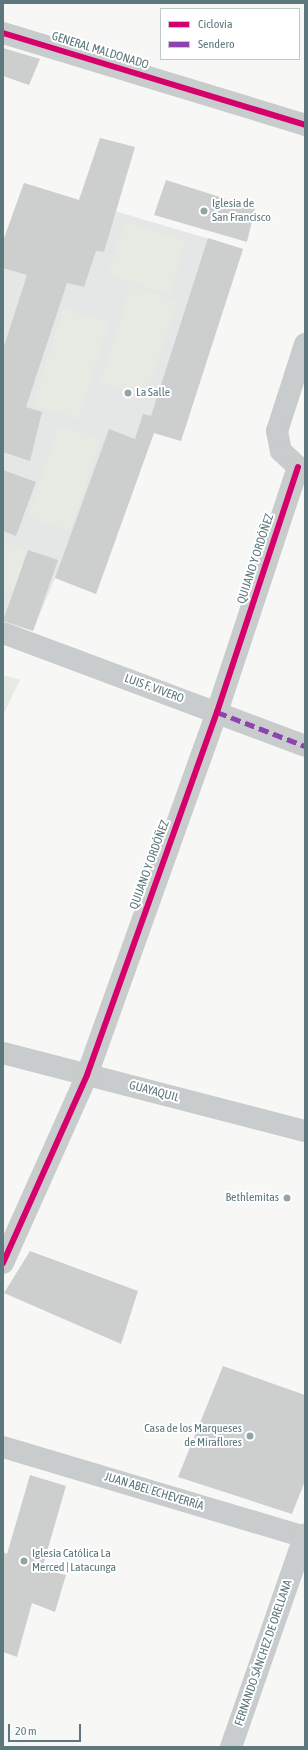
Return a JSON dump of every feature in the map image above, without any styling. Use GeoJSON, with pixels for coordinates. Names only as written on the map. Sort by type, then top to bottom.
{"type":"FeatureCollection","features":[{"type":"Feature","properties":{"kind":"street","name":"GENERAL MALDONADO"},"geometry":{"type":"LineString","coordinates":[[3,33],[305,125]]}},
{"type":"Feature","properties":{"kind":"street","name":"QUIJANO Y ORDÓÑEZ"},"geometry":{"type":"LineString","coordinates":[[3,1263],[87,1075],[217,712],[301,468],[281,451],[277,431],[305,344]]}},
{"type":"Feature","properties":{"kind":"street","name":"LUIS F. VIVERO"},"geometry":{"type":"LineString","coordinates":[[3,633],[70,666],[217,712],[305,746]]}},
{"type":"Feature","properties":{"kind":"street","name":"GUAYAQUIL"},"geometry":{"type":"LineString","coordinates":[[3,1053],[305,1131]]}},
{"type":"Feature","properties":{"kind":"street","name":"JUAN ABEL ECHEVERRÍA"},"geometry":{"type":"LineString","coordinates":[[3,1446],[305,1536]]}},
{"type":"Feature","properties":{"kind":"street","name":"FERNANDO SÁNCHEZ DE ORELLANA"},"geometry":{"type":"LineString","coordinates":[[231,1747],[305,1536]]}},
{"type":"Feature","properties":{"kind":"shaded area"},"geometry":{"type":"Polygon","coordinates":[[[100,138],[135,147],[115,211],[243,249],[181,441],[154,433],[96,594],[55,578],[33,631],[3,621],[3,241],[24,183],[79,200],[100,138]]]}},
{"type":"Feature","properties":{"kind":"shaded area"},"geometry":{"type":"Polygon","coordinates":[[[125,221],[186,241],[170,295],[108,275],[125,221]]]}},
{"type":"Feature","properties":{"kind":"shaded area"},"geometry":{"type":"Polygon","coordinates":[[[131,286],[177,301],[146,397],[100,382],[131,286]]]}},
{"type":"Feature","properties":{"kind":"shaded area"},"geometry":{"type":"Polygon","coordinates":[[[63,308],[109,323],[78,419],[33,405],[63,308]]]}},
{"type":"Feature","properties":{"kind":"shaded area"},"geometry":{"type":"Polygon","coordinates":[[[59,425],[101,439],[70,531],[28,517],[59,425]]]}},
{"type":"Feature","properties":{"kind":"shaded area"},"geometry":{"type":"Polygon","coordinates":[[[3,541],[28,550],[14,590],[3,586],[3,541]]]}},
{"type":"Feature","properties":{"kind":"shaded area"},"geometry":{"type":"Polygon","coordinates":[[[3,675],[20,680],[3,715],[3,675]]]}},
{"type":"Feature","properties":{"kind":"building"},"geometry":{"type":"Polygon","coordinates":[[[3,48],[40,59],[29,85],[3,76],[3,48]]]}},
{"type":"Feature","properties":{"kind":"building"},"geometry":{"type":"Polygon","coordinates":[[[100,138],[135,147],[104,252],[96,251],[84,287],[67,283],[26,407],[42,412],[30,461],[3,452],[3,349],[27,275],[3,268],[3,241],[24,183],[79,200],[100,138]]]}},
{"type":"Feature","properties":{"kind":"building","name":"Iglesia de San Francisco"},"geometry":{"type":"Polygon","coordinates":[[[166,180],[255,208],[247,242],[154,215],[166,180]]]}},
{"type":"Feature","properties":{"kind":"building"},"geometry":{"type":"Polygon","coordinates":[[[208,238],[243,249],[181,441],[154,433],[96,594],[55,578],[109,429],[135,439],[143,414],[151,416],[208,238]]]}},
{"type":"Feature","properties":{"kind":"building"},"geometry":{"type":"Polygon","coordinates":[[[3,470],[36,482],[16,536],[3,531],[3,470]]]}},
{"type":"Feature","properties":{"kind":"building"},"geometry":{"type":"Polygon","coordinates":[[[28,550],[58,560],[33,631],[3,621],[28,550]]]}},
{"type":"Feature","properties":{"kind":"building"},"geometry":{"type":"Polygon","coordinates":[[[30,1251],[138,1291],[121,1344],[4,1293],[30,1251]]]}},
{"type":"Feature","properties":{"kind":"building","name":"Casa de los Marqueses de Miraflores"},"geometry":{"type":"Polygon","coordinates":[[[223,1366],[305,1395],[305,1481],[292,1514],[178,1477],[223,1366]]]}},
{"type":"Feature","properties":{"kind":"building","name":"Iglesia Católica La Merced | Latacunga"},"geometry":{"type":"Polygon","coordinates":[[[30,1475],[66,1486],[42,1569],[66,1575],[55,1612],[32,1603],[17,1657],[3,1652],[3,1552],[7,1554],[30,1475]]]}},
{"type":"Feature","properties":{"kind":"marked path"},"geometry":{"type":"LineString","coordinates":[[217,712],[305,746]]}},
{"type":"Feature","properties":{"kind":"cycle path"},"geometry":{"type":"LineString","coordinates":[[3,33],[305,125]]}},
{"type":"Feature","properties":{"kind":"cycle path"},"geometry":{"type":"LineString","coordinates":[[3,1263],[87,1075],[217,712],[298,467]]}},
{"type":"Feature","properties":{"kind":"place","name":"Iglesia de San Francisco"},"geometry":{"type":"Point","coordinates":[204,211]}},
{"type":"Feature","properties":{"kind":"place","name":"La Salle"},"geometry":{"type":"Point","coordinates":[128,393]}},
{"type":"Feature","properties":{"kind":"place","name":"Bethlemitas"},"geometry":{"type":"Point","coordinates":[287,1198]}},
{"type":"Feature","properties":{"kind":"place","name":"Casa de los Marqueses de Miraflores"},"geometry":{"type":"Point","coordinates":[250,1436]}},
{"type":"Feature","properties":{"kind":"place","name":"Iglesia Católica La Merced | Latacunga"},"geometry":{"type":"Point","coordinates":[24,1561]}}]}
